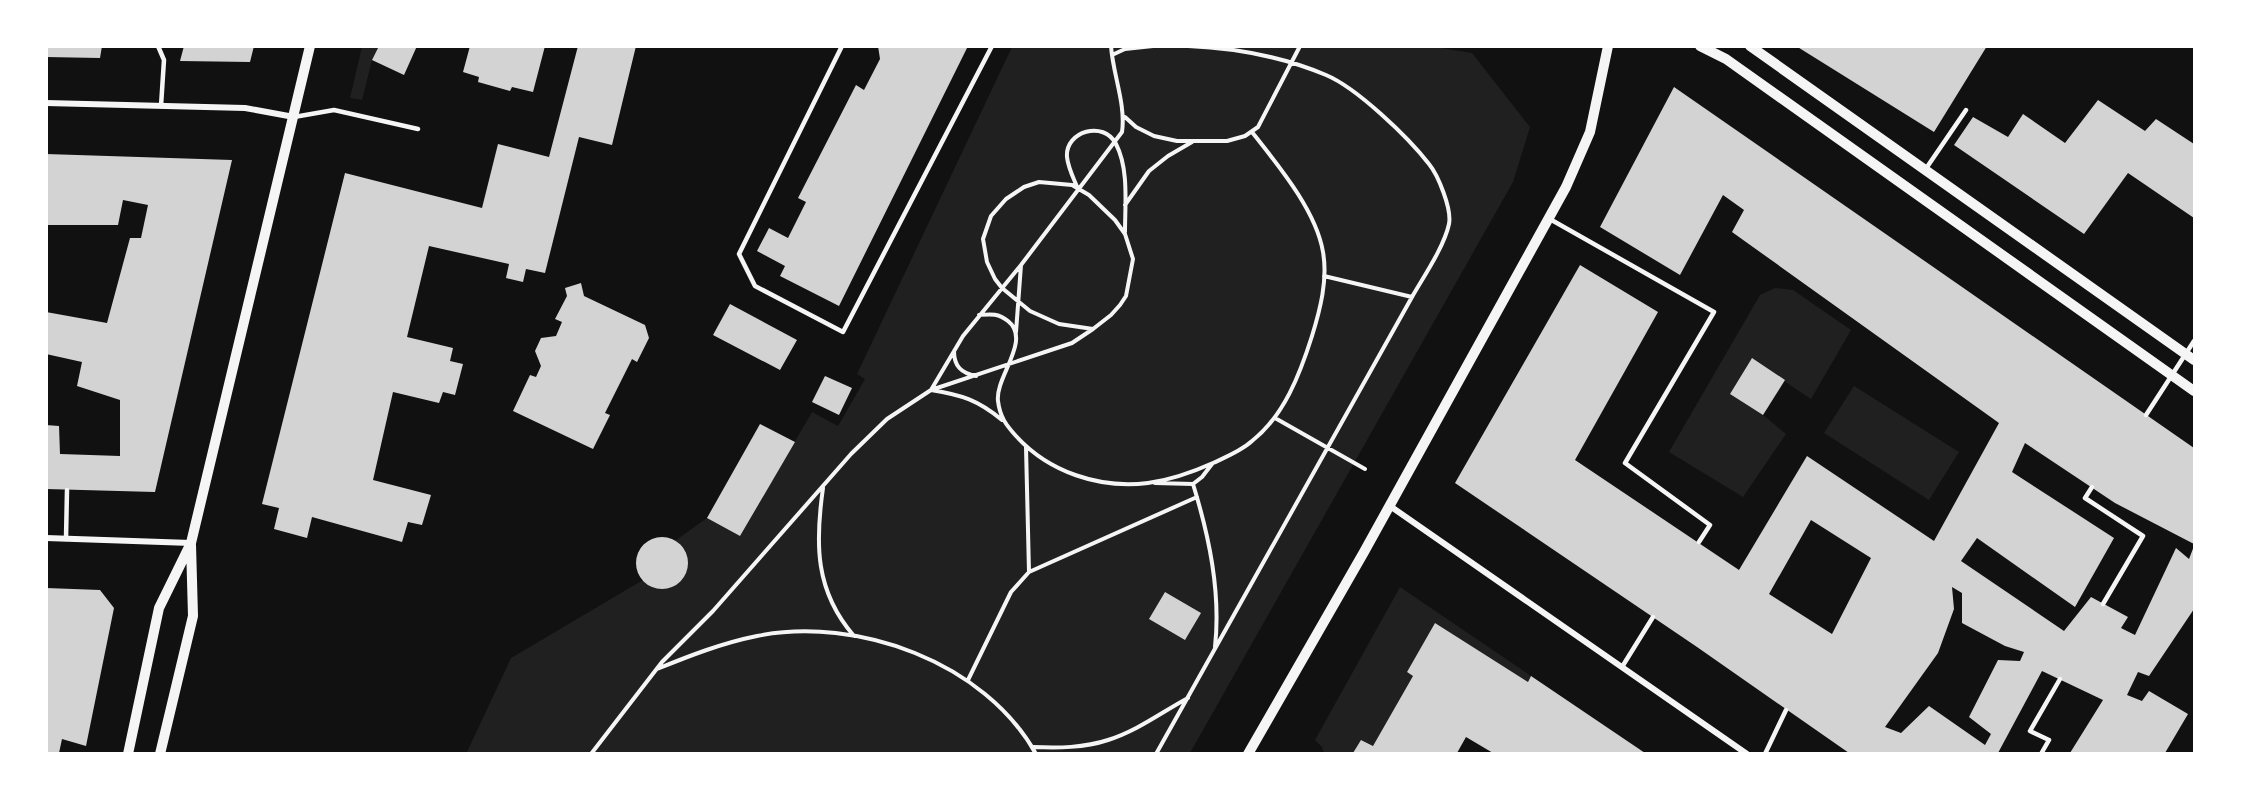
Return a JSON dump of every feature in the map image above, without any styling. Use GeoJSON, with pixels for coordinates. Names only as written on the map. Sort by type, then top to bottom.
{"type":"FeatureCollection","features":[{"type":"Feature","properties":{"kind":"street"},"geometry":{"type":"LineString","coordinates":[[128,753],[159,608],[191,543],[310,46]]}},
{"type":"Feature","properties":{"kind":"street"},"geometry":{"type":"LineString","coordinates":[[1248,753],[1390,506],[1566,187],[1590,132],[1608,46]]}},
{"type":"Feature","properties":{"kind":"street"},"geometry":{"type":"LineString","coordinates":[[1700,46],[1726,59],[2194,391]]}},
{"type":"Feature","properties":{"kind":"street"},"geometry":{"type":"LineString","coordinates":[[1750,46],[2190,357]]}},
{"type":"Feature","properties":{"kind":"street"},"geometry":{"type":"LineString","coordinates":[[46,103],[245,108],[294,117]]}},
{"type":"Feature","properties":{"kind":"street"},"geometry":{"type":"LineString","coordinates":[[1390,506],[1747,753]]}},
{"type":"Feature","properties":{"kind":"street"},"geometry":{"type":"LineString","coordinates":[[46,538],[191,543]]}},
{"type":"Feature","properties":{"kind":"street"},"geometry":{"type":"LineString","coordinates":[[160,753],[193,616],[191,543]]}},
{"type":"Feature","properties":{"kind":"lane"},"geometry":{"type":"LineString","coordinates":[[158,46],[164,60],[161,106]]}},
{"type":"Feature","properties":{"kind":"lane"},"geometry":{"type":"LineString","coordinates":[[842,46],[739,254],[755,286],[843,332],[992,46]]}},
{"type":"Feature","properties":{"kind":"lane"},"geometry":{"type":"LineString","coordinates":[[294,117],[334,110],[418,129]]}},
{"type":"Feature","properties":{"kind":"lane"},"geometry":{"type":"LineString","coordinates":[[1925,170],[1966,110]]}},
{"type":"Feature","properties":{"kind":"lane"},"geometry":{"type":"LineString","coordinates":[[1548,218],[1714,312],[1625,463],[1710,525],[1699,542]]}},
{"type":"Feature","properties":{"kind":"lane"},"geometry":{"type":"LineString","coordinates":[[2146,415],[2172,375],[2190,357],[2194,341]]}},
{"type":"Feature","properties":{"kind":"lane"},"geometry":{"type":"LineString","coordinates":[[2092,487],[2085,498],[2143,536],[2103,604]]}},
{"type":"Feature","properties":{"kind":"lane"},"geometry":{"type":"LineString","coordinates":[[66,539],[68,490]]}},
{"type":"Feature","properties":{"kind":"lane"},"geometry":{"type":"LineString","coordinates":[[1622,667],[1653,617]]}},
{"type":"Feature","properties":{"kind":"lane"},"geometry":{"type":"LineString","coordinates":[[2041,753],[2049,740],[2030,731],[2060,679]]}},
{"type":"Feature","properties":{"kind":"lane"},"geometry":{"type":"LineString","coordinates":[[1765,753],[1786,710]]}},
{"type":"Feature","properties":{"kind":"path"},"geometry":{"type":"LineString","coordinates":[[931,390],[954,350],[979,315],[1021,265],[1122,132],[1125,116],[1115,80],[1111,46]]}},
{"type":"Feature","properties":{"kind":"path"},"geometry":{"type":"LineString","coordinates":[[1112,55],[1125,49],[1153,46]]}},
{"type":"Feature","properties":{"kind":"path"},"geometry":{"type":"LineString","coordinates":[[1156,753],[1412,297],[1441,244],[1450,222],[1443,191],[1431,165],[1398,130],[1329,76],[1292,62],[1234,49],[1188,46]]}},
{"type":"Feature","properties":{"kind":"path"},"geometry":{"type":"LineString","coordinates":[[1125,116],[1136,127],[1154,136],[1177,141],[1227,141],[1245,136],[1258,127],[1300,46]]}},
{"type":"Feature","properties":{"kind":"path"},"geometry":{"type":"LineString","coordinates":[[591,753],[656,669],[713,611],[851,454],[887,419],[931,390],[1072,342],[1112,315],[1126,296],[1133,259],[1125,234],[1121,156],[1115,141],[1105,131],[1091,130],[1078,134],[1070,145],[1067,156],[1078,189]]}},
{"type":"Feature","properties":{"kind":"path"},"geometry":{"type":"LineString","coordinates":[[1148,483],[1179,476],[1214,462],[1253,441],[1275,418],[1292,390],[1316,323],[1324,276],[1323,251],[1315,227],[1288,180],[1252,132]]}},
{"type":"Feature","properties":{"kind":"path"},"geometry":{"type":"LineString","coordinates":[[1125,205],[1149,171],[1168,156],[1193,142]]}},
{"type":"Feature","properties":{"kind":"path"},"geometry":{"type":"LineString","coordinates":[[1093,329],[1059,324],[1030,311],[1019,302],[995,279],[987,262],[983,239],[991,216],[1006,200],[1024,187],[1039,182],[1072,185],[1102,207],[1125,234]]}},
{"type":"Feature","properties":{"kind":"path"},"geometry":{"type":"LineString","coordinates":[[1002,420],[998,399],[999,382],[1014,352],[1021,265]]}},
{"type":"Feature","properties":{"kind":"path"},"geometry":{"type":"LineString","coordinates":[[1324,276],[1412,297]]}},
{"type":"Feature","properties":{"kind":"path"},"geometry":{"type":"LineString","coordinates":[[979,315],[1001,316],[1012,324],[1016,336]]}},
{"type":"Feature","properties":{"kind":"path"},"geometry":{"type":"LineString","coordinates":[[954,350],[957,367],[976,376]]}},
{"type":"Feature","properties":{"kind":"path"},"geometry":{"type":"LineString","coordinates":[[931,390],[963,396],[988,408],[1026,447],[1051,465],[1076,476],[1100,482],[1193,484],[1214,462]]}},
{"type":"Feature","properties":{"kind":"path"},"geometry":{"type":"LineString","coordinates":[[1275,418],[1365,469]]}},
{"type":"Feature","properties":{"kind":"path"},"geometry":{"type":"LineString","coordinates":[[1026,447],[1029,572]]}},
{"type":"Feature","properties":{"kind":"path"},"geometry":{"type":"LineString","coordinates":[[1193,484],[1206,536],[1216,597],[1218,623],[1215,650]]}},
{"type":"Feature","properties":{"kind":"path"},"geometry":{"type":"LineString","coordinates":[[824,486],[818,528],[818,549],[823,575],[828,598],[840,620],[855,636]]}},
{"type":"Feature","properties":{"kind":"path"},"geometry":{"type":"LineString","coordinates":[[968,680],[1011,592],[1029,572],[1197,497]]}},
{"type":"Feature","properties":{"kind":"path"},"geometry":{"type":"LineString","coordinates":[[656,669],[709,649],[759,635],[834,632],[870,639],[914,653],[968,680],[992,698],[1011,717],[1036,753]]}},
{"type":"Feature","properties":{"kind":"path"},"geometry":{"type":"LineString","coordinates":[[1032,747],[1061,748],[1108,740],[1128,732],[1188,698]]}},
{"type":"Feature","properties":{"kind":"shaded area"},"geometry":{"type":"Polygon","coordinates":[[[362,47],[379,47],[372,60],[362,100],[350,98],[362,47]]]}},
{"type":"Feature","properties":{"kind":"shaded area"},"geometry":{"type":"Polygon","coordinates":[[[1012,47],[1435,47],[1472,53],[1530,127],[1513,182],[1190,753],[466,754],[511,658],[643,580],[654,587],[665,588],[674,585],[682,579],[687,561],[684,551],[675,541],[707,518],[740,536],[812,412],[838,426],[865,379],[857,374],[1012,47]]]}},
{"type":"Feature","properties":{"kind":"shaded area"},"geometry":{"type":"Polygon","coordinates":[[[1775,288],[1793,290],[1851,330],[1811,399],[1751,359],[1730,394],[1763,415],[1786,434],[1743,497],[1669,452],[1760,295],[1775,288]]]}},
{"type":"Feature","properties":{"kind":"shaded area"},"geometry":{"type":"Polygon","coordinates":[[[1854,386],[1959,452],[1929,500],[1824,433],[1854,386]]]}},
{"type":"Feature","properties":{"kind":"shaded area"},"geometry":{"type":"Polygon","coordinates":[[[1400,587],[1531,676],[1528,682],[1435,623],[1407,672],[1413,676],[1373,746],[1362,740],[1353,753],[1324,753],[1315,740],[1400,587]]]}},
{"type":"Feature","properties":{"kind":"building"},"geometry":{"type":"Polygon","coordinates":[[[46,46],[102,46],[100,58],[46,57],[46,46]]]}},
{"type":"Feature","properties":{"kind":"building"},"geometry":{"type":"Polygon","coordinates":[[[184,46],[254,46],[250,62],[180,61],[184,46]]]}},
{"type":"Feature","properties":{"kind":"building"},"geometry":{"type":"Polygon","coordinates":[[[379,46],[417,46],[404,75],[372,60],[379,46]]]}},
{"type":"Feature","properties":{"kind":"building"},"geometry":{"type":"Polygon","coordinates":[[[470,46],[545,46],[533,92],[512,87],[510,91],[478,82],[479,77],[463,72],[470,46]]]}},
{"type":"Feature","properties":{"kind":"building"},"geometry":{"type":"Polygon","coordinates":[[[578,46],[636,46],[612,145],[579,137],[545,273],[526,269],[523,282],[506,278],[509,264],[429,246],[407,337],[453,348],[450,361],[463,364],[455,395],[443,392],[439,403],[393,392],[373,480],[431,495],[422,525],[408,522],[402,542],[312,517],[307,538],[274,529],[279,508],[262,504],[345,173],[482,208],[498,144],[549,157],[578,46]]]}},
{"type":"Feature","properties":{"kind":"building"},"geometry":{"type":"Polygon","coordinates":[[[878,46],[968,46],[839,306],[780,276],[785,266],[757,251],[769,228],[788,238],[806,202],[798,198],[856,85],[864,90],[880,59],[878,46]]]}},
{"type":"Feature","properties":{"kind":"building"},"geometry":{"type":"Polygon","coordinates":[[[1796,46],[1987,46],[1934,132],[1796,46]]]}},
{"type":"Feature","properties":{"kind":"building"},"geometry":{"type":"Polygon","coordinates":[[[1674,87],[2194,448],[2194,544],[2115,503],[2025,443],[2012,472],[2114,538],[2075,607],[1977,538],[1961,561],[2064,631],[2091,597],[2128,617],[2121,628],[2135,635],[2176,548],[2189,559],[2194,546],[2194,609],[2149,676],[2138,672],[2127,695],[2142,701],[2149,691],[2188,714],[2165,753],[2070,753],[2103,700],[2042,671],[1998,753],[1849,753],[1455,483],[1580,265],[1658,312],[1575,460],[1739,570],[1807,456],[1934,541],[1999,423],[1732,232],[1744,210],[1723,195],[1680,275],[1600,227],[1674,87]],[[1811,520],[1769,594],[1832,634],[1871,558],[1811,520]],[[1952,587],[1954,609],[1938,653],[1885,727],[1901,733],[1929,706],[1985,745],[1991,734],[1969,717],[1998,660],[2020,661],[2024,652],[2005,646],[1962,623],[1962,593],[1952,587]]]}},
{"type":"Feature","properties":{"kind":"building"},"geometry":{"type":"Polygon","coordinates":[[[2098,100],[2145,131],[2156,119],[2194,144],[2194,218],[2128,173],[2084,234],[1954,145],[1973,117],[2008,137],[2023,114],[2065,143],[2098,100]]]}},
{"type":"Feature","properties":{"kind":"building"},"geometry":{"type":"Polygon","coordinates":[[[46,154],[232,160],[155,492],[46,489],[46,425],[59,426],[60,454],[120,456],[120,400],[77,386],[82,362],[46,354],[46,312],[107,323],[130,238],[141,238],[148,205],[123,200],[118,225],[46,225],[46,154]]]}},
{"type":"Feature","properties":{"kind":"building"},"geometry":{"type":"Polygon","coordinates":[[[581,283],[584,296],[645,325],[649,338],[637,362],[632,359],[605,413],[610,415],[593,449],[513,411],[530,375],[536,377],[541,366],[535,351],[541,338],[556,336],[562,322],[555,319],[567,296],[565,288],[581,283]]]}},
{"type":"Feature","properties":{"kind":"building"},"geometry":{"type":"Polygon","coordinates":[[[730,304],[797,340],[780,370],[713,335],[730,304]]]}},
{"type":"Feature","properties":{"kind":"building"},"geometry":{"type":"Polygon","coordinates":[[[1752,358],[1785,380],[1763,415],[1730,394],[1752,358]]]}},
{"type":"Feature","properties":{"kind":"building"},"geometry":{"type":"Polygon","coordinates":[[[825,376],[852,388],[839,415],[812,402],[825,376]]]}},
{"type":"Feature","properties":{"kind":"building"},"geometry":{"type":"Polygon","coordinates":[[[760,424],[795,442],[740,536],[707,518],[760,424]]]}},
{"type":"Feature","properties":{"kind":"building"},"geometry":{"type":"Polygon","coordinates":[[[662,537],[672,539],[680,545],[686,553],[688,563],[686,573],[680,581],[672,587],[662,589],[652,587],[644,581],[638,573],[636,563],[638,553],[644,545],[652,539],[662,537]]]}},
{"type":"Feature","properties":{"kind":"building"},"geometry":{"type":"Polygon","coordinates":[[[46,588],[100,590],[114,608],[86,746],[62,739],[59,753],[46,753],[46,588]]]}},
{"type":"Feature","properties":{"kind":"building"},"geometry":{"type":"Polygon","coordinates":[[[1165,592],[1201,613],[1185,640],[1149,619],[1165,592]]]}},
{"type":"Feature","properties":{"kind":"building"},"geometry":{"type":"Polygon","coordinates":[[[1435,623],[1528,682],[1531,676],[1645,753],[1493,753],[1466,737],[1457,753],[1353,753],[1361,740],[1373,746],[1413,676],[1407,672],[1435,623]]]}}]}
